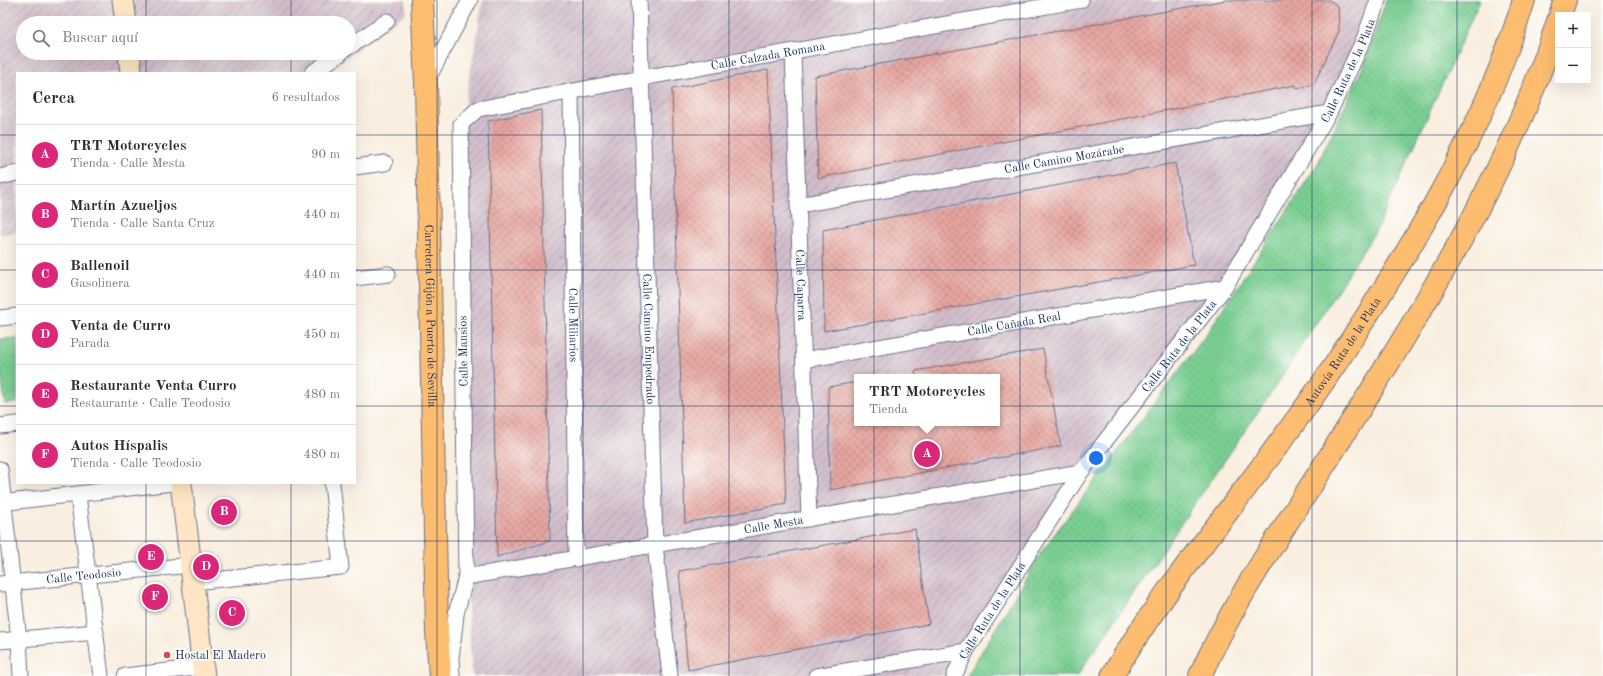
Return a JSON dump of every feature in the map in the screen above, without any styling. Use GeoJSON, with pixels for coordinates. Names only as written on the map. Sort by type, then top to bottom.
{"type":"FeatureCollection","features":[{"type":"Feature","properties":{"kind":"highway","name":"Carretera Gijón a Puerto de Sevilla"},"geometry":{"type":"LineString","coordinates":[[422,0],[426,82],[437,632],[440,676]]}},
{"type":"Feature","properties":{"kind":"highway","name":"Autovía Ruta de la Plata"},"geometry":{"type":"LineString","coordinates":[[1112,676],[1174,583],[1295,422],[1362,324],[1415,239],[1449,179],[1494,83],[1524,0]]}},
{"type":"Feature","properties":{"kind":"highway"},"geometry":{"type":"LineString","coordinates":[[1561,12],[1565,0]]}},
{"type":"Feature","properties":{"kind":"highway"},"geometry":{"type":"LineString","coordinates":[[1200,676],[1227,623],[1261,565],[1408,332],[1462,240],[1525,108],[1555,31]]}},
{"type":"Feature","properties":{"kind":"highway","name":"Carretera Gijón a Puerto de Sevilla"},"geometry":{"type":"LineString","coordinates":[[427,676],[437,632]]}},
{"type":"Feature","properties":{"kind":"main road"},"geometry":{"type":"LineString","coordinates":[[123,0],[125,16]]}},
{"type":"Feature","properties":{"kind":"main road"},"geometry":{"type":"LineString","coordinates":[[130,60],[131,72]]}},
{"type":"Feature","properties":{"kind":"main road"},"geometry":{"type":"LineString","coordinates":[[181,484],[203,672]]}},
{"type":"Feature","properties":{"kind":"street"},"geometry":{"type":"LineString","coordinates":[[426,82],[470,0]]}},
{"type":"Feature","properties":{"kind":"street","name":"Calle Camino Empedrado"},"geometry":{"type":"LineString","coordinates":[[639,0],[655,545],[670,676]]}},
{"type":"Feature","properties":{"kind":"street","name":"Calle Calzada Romana"},"geometry":{"type":"LineString","coordinates":[[461,124],[478,108],[793,52],[1001,7],[1081,0]]}},
{"type":"Feature","properties":{"kind":"street","name":"Calle Ruta de la Plata"},"geometry":{"type":"LineString","coordinates":[[954,676],[966,651],[1081,472],[1224,287],[1329,113],[1364,39],[1378,0]]}},
{"type":"Feature","properties":{"kind":"street"},"geometry":{"type":"LineString","coordinates":[[356,42],[387,22]]}},
{"type":"Feature","properties":{"kind":"street","name":"Calle Caparra"},"geometry":{"type":"LineString","coordinates":[[793,52],[809,519]]}},
{"type":"Feature","properties":{"kind":"street"},"geometry":{"type":"LineString","coordinates":[[313,72],[331,60]]}},
{"type":"Feature","properties":{"kind":"street","name":"Calle Miliarios"},"geometry":{"type":"LineString","coordinates":[[571,91],[576,559]]}},
{"type":"Feature","properties":{"kind":"street","name":"Calle Camino Mozárabe"},"geometry":{"type":"LineString","coordinates":[[798,205],[1329,113]]}},
{"type":"Feature","properties":{"kind":"street","name":"Calle Mansios"},"geometry":{"type":"LineString","coordinates":[[452,676],[451,659],[456,614],[466,577],[461,124]]}},
{"type":"Feature","properties":{"kind":"street"},"geometry":{"type":"LineString","coordinates":[[356,167],[385,163]]}},
{"type":"Feature","properties":{"kind":"street"},"geometry":{"type":"LineString","coordinates":[[0,177],[16,173]]}},
{"type":"Feature","properties":{"kind":"street"},"geometry":{"type":"LineString","coordinates":[[356,278],[388,274]]}},
{"type":"Feature","properties":{"kind":"street","name":"Calle Cañada Real"},"geometry":{"type":"LineString","coordinates":[[804,360],[1224,287]]}},
{"type":"Feature","properties":{"kind":"street"},"geometry":{"type":"LineString","coordinates":[[0,318],[16,316]]}},
{"type":"Feature","properties":{"kind":"street"},"geometry":{"type":"LineString","coordinates":[[0,426],[16,424]]}},
{"type":"Feature","properties":{"kind":"street"},"geometry":{"type":"LineString","coordinates":[[0,469],[6,584],[19,640],[21,676]]}},
{"type":"Feature","properties":{"kind":"street","name":"Calle Mesta"},"geometry":{"type":"LineString","coordinates":[[466,577],[1081,472]]}},
{"type":"Feature","properties":{"kind":"street"},"geometry":{"type":"LineString","coordinates":[[2,503],[163,484]]}},
{"type":"Feature","properties":{"kind":"street","name":"Calle Teodosio"},"geometry":{"type":"LineString","coordinates":[[6,584],[89,576],[192,574],[341,567],[332,484]]}},
{"type":"Feature","properties":{"kind":"street"},"geometry":{"type":"LineString","coordinates":[[78,494],[101,676]]}},
{"type":"Feature","properties":{"kind":"street"},"geometry":{"type":"LineString","coordinates":[[0,641],[96,632]]}},
{"type":"Feature","properties":{"kind":"street"},"geometry":{"type":"LineString","coordinates":[[816,676],[966,651]]}},
{"type":"Feature","properties":{"kind":"street"},"geometry":{"type":"LineString","coordinates":[[125,676],[203,672]]}},
{"type":"Feature","properties":{"kind":"shaded area"},"geometry":{"type":"Polygon","coordinates":[[[0,0],[406,0],[406,13],[356,50],[356,16],[16,16],[16,60],[343,60],[327,72],[16,72],[16,232],[0,235],[0,0]]]}},
{"type":"Feature","properties":{"kind":"shaded area"},"geometry":{"type":"Polygon","coordinates":[[[483,0],[1374,0],[1329,113],[1225,287],[1081,473],[954,676],[472,676],[466,577],[461,124],[483,0]]]}},
{"type":"Feature","properties":{"kind":"green space"},"geometry":{"type":"Polygon","coordinates":[[[1386,0],[1480,0],[1377,229],[1275,387],[1077,676],[967,676],[1044,548],[1206,335],[1317,165],[1365,63],[1386,0]]]}},
{"type":"Feature","properties":{"kind":"green space"},"geometry":{"type":"Polygon","coordinates":[[[16,338],[16,403],[5,404],[0,366],[0,339],[16,338]]]}},
{"type":"Feature","properties":{"kind":"building"},"geometry":{"type":"Polygon","coordinates":[[[1226,0],[1329,0],[1338,6],[1339,31],[1314,84],[1297,89],[1296,85],[818,178],[815,76],[1226,0]]]}},
{"type":"Feature","properties":{"kind":"building"},"geometry":{"type":"Polygon","coordinates":[[[768,70],[786,504],[685,523],[672,89],[768,70]]]}},
{"type":"Feature","properties":{"kind":"building"},"geometry":{"type":"Polygon","coordinates":[[[541,110],[550,541],[497,557],[488,121],[541,110]]]}},
{"type":"Feature","properties":{"kind":"building"},"geometry":{"type":"Polygon","coordinates":[[[1175,163],[1194,265],[824,331],[823,230],[1175,163]]]}},
{"type":"Feature","properties":{"kind":"building"},"geometry":{"type":"Polygon","coordinates":[[[1043,349],[1061,446],[830,490],[828,387],[854,383],[854,426],[1000,426],[1000,374],[916,374],[915,371],[1043,349]]]}},
{"type":"Feature","properties":{"kind":"building"},"geometry":{"type":"Polygon","coordinates":[[[915,529],[929,624],[688,670],[679,571],[915,529]]]}},
{"type":"Feature","properties":{"kind":"place","name":"TRT Motorcycles"},"geometry":{"type":"Point","coordinates":[927,454]}},
{"type":"Feature","properties":{"kind":"place","name":"Martín Azueljos"},"geometry":{"type":"Point","coordinates":[224,512]}},
{"type":"Feature","properties":{"kind":"place","name":"Restaurante Venta Curro"},"geometry":{"type":"Point","coordinates":[151,557]}},
{"type":"Feature","properties":{"kind":"place","name":"Venta de Curro"},"geometry":{"type":"Point","coordinates":[206,567]}},
{"type":"Feature","properties":{"kind":"place","name":"Autos Híspalis"},"geometry":{"type":"Point","coordinates":[155,597]}},
{"type":"Feature","properties":{"kind":"place","name":"Ballenoil"},"geometry":{"type":"Point","coordinates":[232,613]}},
{"type":"Feature","properties":{"kind":"place","name":"Hostal El Madero"},"geometry":{"type":"Point","coordinates":[167,655]}}]}
